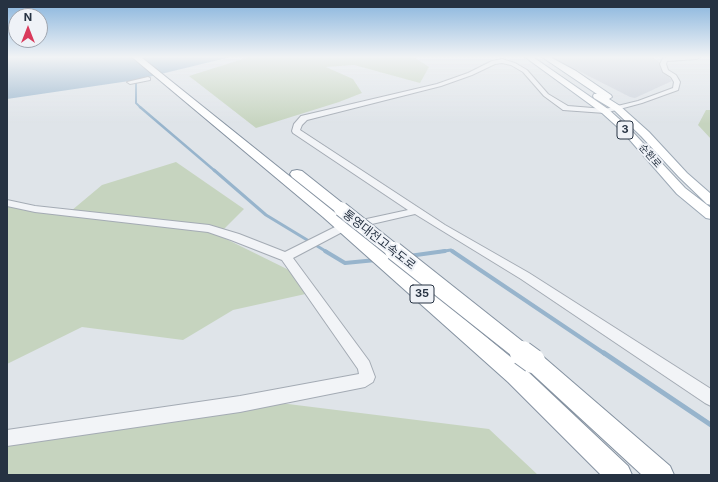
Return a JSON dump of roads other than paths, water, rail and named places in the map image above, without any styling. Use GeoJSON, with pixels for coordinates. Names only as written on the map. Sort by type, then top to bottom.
{"type":"FeatureCollection","features":[{"type":"Feature","properties":{"kind":"highway","name":"통영대전고속도로"},"geometry":{"type":"LineString","coordinates":[[171,79],[183,87]]}},
{"type":"Feature","properties":{"kind":"highway","name":"통영대전고속도로"},"geometry":{"type":"LineString","coordinates":[[174,79],[337,217],[524,368],[661,475]]}},
{"type":"Feature","properties":{"kind":"highway","name":"통영대전고속도로"},"geometry":{"type":"LineString","coordinates":[[524,368],[620,475]]}},
{"type":"Feature","properties":{"kind":"main road"},"geometry":{"type":"LineString","coordinates":[[554,79],[568,90],[605,111]]}},
{"type":"Feature","properties":{"kind":"main road","name":"순환로"},"geometry":{"type":"LineString","coordinates":[[560,79],[605,111],[625,129],[681,191],[711,215]]}},
{"type":"Feature","properties":{"kind":"main road","name":"순환로"},"geometry":{"type":"LineString","coordinates":[[573,79],[617,108],[645,134],[683,176],[711,201]]}},
{"type":"Feature","properties":{"kind":"main road"},"geometry":{"type":"LineString","coordinates":[[580,79],[603,94],[617,108]]}},
{"type":"Feature","properties":{"kind":"street"},"geometry":{"type":"LineString","coordinates":[[130,82],[145,79]]}},
{"type":"Feature","properties":{"kind":"street"},"geometry":{"type":"LineString","coordinates":[[455,79],[439,85],[304,118],[298,124],[296,131],[416,211],[524,276],[711,398]]}},
{"type":"Feature","properties":{"kind":"street"},"geometry":{"type":"LineString","coordinates":[[533,79],[546,94],[566,108],[605,111],[640,102],[676,89],[676,79]]}},
{"type":"Feature","properties":{"kind":"street"},"geometry":{"type":"LineString","coordinates":[[7,203],[35,208],[209,229],[235,237],[286,257],[364,366],[368,377],[360,382],[240,404],[7,438]]}},
{"type":"Feature","properties":{"kind":"street"},"geometry":{"type":"LineString","coordinates":[[286,257],[337,217],[416,211]]}},
{"type":"Feature","properties":{"kind":"water"},"geometry":{"type":"Polygon","coordinates":[[[7,79],[138,79],[136,80],[7,99],[7,79]]]}},
{"type":"Feature","properties":{"kind":"waterway"},"geometry":{"type":"LineString","coordinates":[[136,80],[136,103],[140,107]]}},
{"type":"Feature","properties":{"kind":"waterway"},"geometry":{"type":"LineString","coordinates":[[140,107],[215,171]]}},
{"type":"Feature","properties":{"kind":"waterway"},"geometry":{"type":"LineString","coordinates":[[214,170],[266,215],[327,252]]}},
{"type":"Feature","properties":{"kind":"waterway"},"geometry":{"type":"LineString","coordinates":[[440,252],[451,250],[454,252]]}},
{"type":"Feature","properties":{"kind":"waterway"},"geometry":{"type":"LineString","coordinates":[[325,251],[345,263],[376,260]]}},
{"type":"Feature","properties":{"kind":"waterway"},"geometry":{"type":"LineString","coordinates":[[440,252],[445,251]]}},
{"type":"Feature","properties":{"kind":"waterway"},"geometry":{"type":"LineString","coordinates":[[452,251],[605,354]]}},
{"type":"Feature","properties":{"kind":"waterway"},"geometry":{"type":"LineString","coordinates":[[409,256],[440,252]]}},
{"type":"Feature","properties":{"kind":"waterway"},"geometry":{"type":"LineString","coordinates":[[604,353],[711,425]]}}]}
